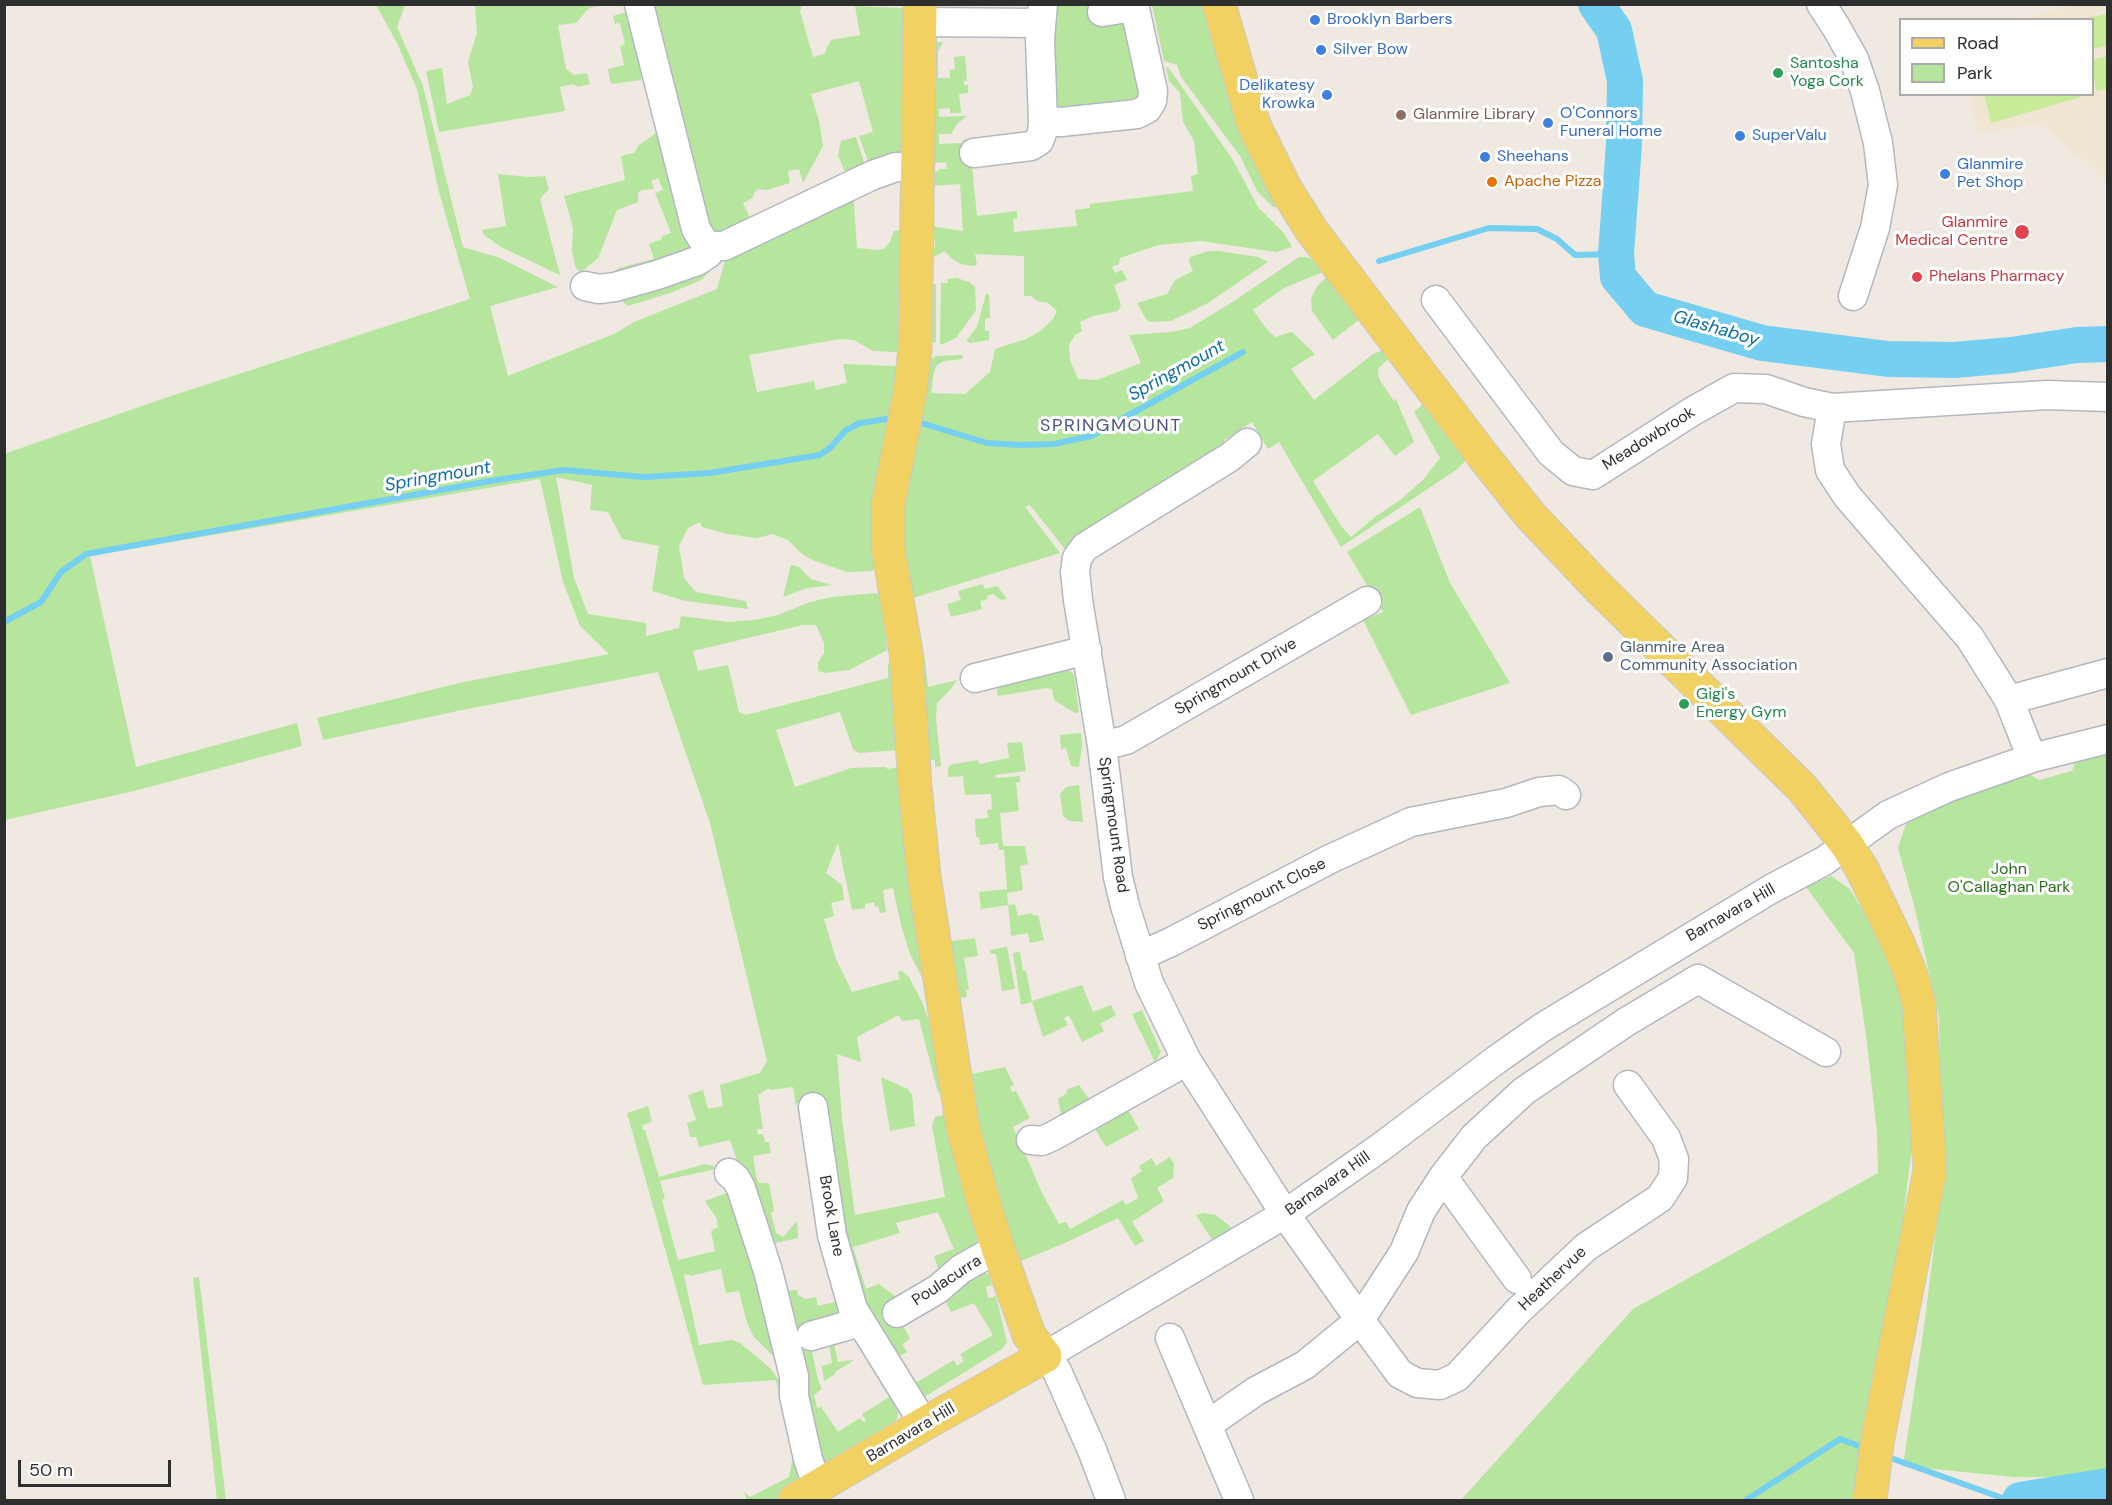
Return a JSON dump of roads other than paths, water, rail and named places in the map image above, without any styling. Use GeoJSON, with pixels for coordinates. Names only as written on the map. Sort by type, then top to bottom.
{"type":"FeatureCollection","features":[{"type":"Feature","properties":{"kind":"main road"},"geometry":{"type":"LineString","coordinates":[[1219,4],[1254,125],[1285,188],[1311,231],[1530,514],[1597,586],[1802,788],[1847,845],[1867,879],[1897,941],[1910,972],[1919,1004],[1930,1170],[1877,1443],[1869,1500]]}},
{"type":"Feature","properties":{"kind":"main road"},"geometry":{"type":"LineString","coordinates":[[920,13],[915,349],[910,393],[888,505],[888,548],[906,652],[924,876],[963,1128],[999,1251],[1029,1335],[1045,1356]]}},
{"type":"Feature","properties":{"kind":"main road","name":"Barnavara Hill"},"geometry":{"type":"LineString","coordinates":[[807,1494],[924,1424],[1045,1356]]}},
{"type":"Feature","properties":{"kind":"street"},"geometry":{"type":"LineString","coordinates":[[639,4],[696,229],[704,242],[711,246],[724,246],[873,176],[897,167],[916,167]]}},
{"type":"Feature","properties":{"kind":"street"},"geometry":{"type":"LineString","coordinates":[[1821,4],[1854,59],[1865,91],[1878,143],[1883,185],[1875,228],[1853,296]]}},
{"type":"Feature","properties":{"kind":"street"},"geometry":{"type":"LineString","coordinates":[[1043,121],[1061,122],[1137,114],[1147,109],[1152,101],[1153,91],[1134,6],[1102,12]]}},
{"type":"Feature","properties":{"kind":"street"},"geometry":{"type":"LineString","coordinates":[[920,13],[1042,14],[1043,121],[1039,141],[1031,146],[974,153]]}},
{"type":"Feature","properties":{"kind":"street"},"geometry":{"type":"LineString","coordinates":[[585,286],[599,289],[615,287],[657,275],[697,261],[709,253],[711,246]]}},
{"type":"Feature","properties":{"kind":"street","name":"Meadowbrook"},"geometry":{"type":"LineString","coordinates":[[1436,300],[1551,453],[1573,471],[1593,476],[1693,411],[1734,388],[1766,389],[1804,402],[1832,408],[2047,395],[2108,397]]}},
{"type":"Feature","properties":{"kind":"street"},"geometry":{"type":"LineString","coordinates":[[1832,408],[1826,444],[1830,470],[1846,496],[1970,638],[2009,700],[2032,758]]}},
{"type":"Feature","properties":{"kind":"street","name":"Springmount Road"},"geometry":{"type":"LineString","coordinates":[[1247,442],[1230,457],[1085,547],[1077,558],[1075,572],[1102,746],[1118,877],[1140,956],[1149,983],[1187,1061],[1286,1214]]}},
{"type":"Feature","properties":{"kind":"street","name":"Springmount Drive"},"geometry":{"type":"LineString","coordinates":[[1102,746],[1126,740],[1367,601]]}},
{"type":"Feature","properties":{"kind":"street"},"geometry":{"type":"LineString","coordinates":[[975,678],[1087,650]]}},
{"type":"Feature","properties":{"kind":"street"},"geometry":{"type":"LineString","coordinates":[[2009,700],[2108,674]]}},
{"type":"Feature","properties":{"kind":"street","name":"Barnavara Hill"},"geometry":{"type":"LineString","coordinates":[[1045,1356],[1286,1214],[1543,1027],[1685,939],[1824,861],[1870,827],[1913,803],[1949,787],[2032,758],[2108,739]]}},
{"type":"Feature","properties":{"kind":"street","name":"Springmount Close"},"geometry":{"type":"LineString","coordinates":[[1140,956],[1378,822],[1411,822],[1506,803],[1539,792],[1559,790],[1566,795]]}},
{"type":"Feature","properties":{"kind":"street"},"geometry":{"type":"LineString","coordinates":[[1207,1425],[1256,1391],[1305,1365],[1360,1320],[1404,1252],[1421,1211],[1443,1177],[1474,1137],[1524,1091],[1626,1022],[1698,979],[1826,1052]]}},
{"type":"Feature","properties":{"kind":"street"},"geometry":{"type":"LineString","coordinates":[[1031,1140],[1042,1141],[1053,1136],[1187,1061]]}},
{"type":"Feature","properties":{"kind":"street","name":"Heathervue"},"geometry":{"type":"LineString","coordinates":[[1286,1214],[1400,1374],[1418,1383],[1440,1385],[1457,1377],[1519,1310],[1586,1247],[1660,1198],[1673,1178],[1674,1159],[1666,1138],[1628,1085]]}},
{"type":"Feature","properties":{"kind":"street","name":"Brook Lane"},"geometry":{"type":"LineString","coordinates":[[813,1107],[832,1235],[853,1309],[924,1424]]}},
{"type":"Feature","properties":{"kind":"street"},"geometry":{"type":"LineString","coordinates":[[729,1173],[741,1188],[765,1261],[794,1376],[794,1396],[808,1459],[807,1494]]}},
{"type":"Feature","properties":{"kind":"street","name":"Heathervue"},"geometry":{"type":"LineString","coordinates":[[1443,1177],[1517,1279]]}},
{"type":"Feature","properties":{"kind":"street","name":"Poulacurra"},"geometry":{"type":"LineString","coordinates":[[897,1313],[938,1289],[961,1269],[999,1251]]}},
{"type":"Feature","properties":{"kind":"street"},"geometry":{"type":"LineString","coordinates":[[811,1336],[860,1322]]}},
{"type":"Feature","properties":{"kind":"street"},"geometry":{"type":"LineString","coordinates":[[1170,1338],[1239,1500]]}},
{"type":"Feature","properties":{"kind":"street"},"geometry":{"type":"LineString","coordinates":[[1045,1356],[1057,1371],[1111,1500]]}},
{"type":"Feature","properties":{"kind":"waterway","name":"Glashaboy"},"geometry":{"type":"LineString","coordinates":[[1596,4],[1614,30],[1625,81],[1624,144],[1616,254],[1618,277],[1645,309],[1762,343],[1888,359],[1955,360],[2011,355],[2077,345],[2108,344]]}},
{"type":"Feature","properties":{"kind":"waterway","name":"Springmount"},"geometry":{"type":"LineString","coordinates":[[1379,261],[1489,228],[1537,229],[1557,239],[1575,255],[1616,254]]}},
{"type":"Feature","properties":{"kind":"waterway","name":"Springmount"},"geometry":{"type":"LineString","coordinates":[[918,422],[987,443],[1054,444],[1091,436],[1243,352]]}},
{"type":"Feature","properties":{"kind":"waterway","name":"Springmount"},"geometry":{"type":"LineString","coordinates":[[4,622],[41,602],[61,572],[86,554],[496,480],[564,470],[644,477],[710,473],[820,455],[831,447],[845,431],[860,423],[893,418]]}},
{"type":"Feature","properties":{"kind":"waterway"},"geometry":{"type":"LineString","coordinates":[[1746,1500],[1840,1439],[1867,1449]]}},
{"type":"Feature","properties":{"kind":"waterway"},"geometry":{"type":"LineString","coordinates":[[1885,1456],[2008,1500]]}},
{"type":"Feature","properties":{"kind":"waterway","name":"Glashaboy"},"geometry":{"type":"LineString","coordinates":[[2020,1500],[2108,1486]]}},
{"type":"Feature","properties":{"kind":"place","name":"Brooklyn Barbers"},"geometry":{"type":"Point","coordinates":[1315,20]}},
{"type":"Feature","properties":{"kind":"place","name":"Silver Bow"},"geometry":{"type":"Point","coordinates":[1321,50]}},
{"type":"Feature","properties":{"kind":"place","name":"Santosha Yoga Cork"},"geometry":{"type":"Point","coordinates":[1778,73]}},
{"type":"Feature","properties":{"kind":"place","name":"Delikatesy Krowka"},"geometry":{"type":"Point","coordinates":[1327,95]}},
{"type":"Feature","properties":{"kind":"place","name":"Glanmire Library"},"geometry":{"type":"Point","coordinates":[1401,115]}},
{"type":"Feature","properties":{"kind":"place","name":"O'Connors Funeral Home"},"geometry":{"type":"Point","coordinates":[1548,123]}},
{"type":"Feature","properties":{"kind":"place","name":"SuperValu"},"geometry":{"type":"Point","coordinates":[1740,136]}},
{"type":"Feature","properties":{"kind":"place","name":"Sheehans"},"geometry":{"type":"Point","coordinates":[1485,157]}},
{"type":"Feature","properties":{"kind":"place","name":"Glanmire Pet Shop"},"geometry":{"type":"Point","coordinates":[1945,174]}},
{"type":"Feature","properties":{"kind":"place","name":"Apache Pizza"},"geometry":{"type":"Point","coordinates":[1492,182]}},
{"type":"Feature","properties":{"kind":"place","name":"Glanmire Medical Centre"},"geometry":{"type":"Point","coordinates":[2022,232]}},
{"type":"Feature","properties":{"kind":"place","name":"Phelans Pharmacy"},"geometry":{"type":"Point","coordinates":[1917,277]}},
{"type":"Feature","properties":{"kind":"place","name":"Glanmire Area Community Association"},"geometry":{"type":"Point","coordinates":[1608,657]}},
{"type":"Feature","properties":{"kind":"place","name":"Gigi's Energy Gym"},"geometry":{"type":"Point","coordinates":[1684,704]}},
{"type":"Feature","properties":{"kind":"district","name":"SPRINGMOUNT"},"geometry":{"type":"Point","coordinates":[1111,426]}},
{"type":"Feature","properties":{"kind":"park label","name":"John O'Callaghan Park"},"geometry":{"type":"Point","coordinates":[2009,879]}}]}
